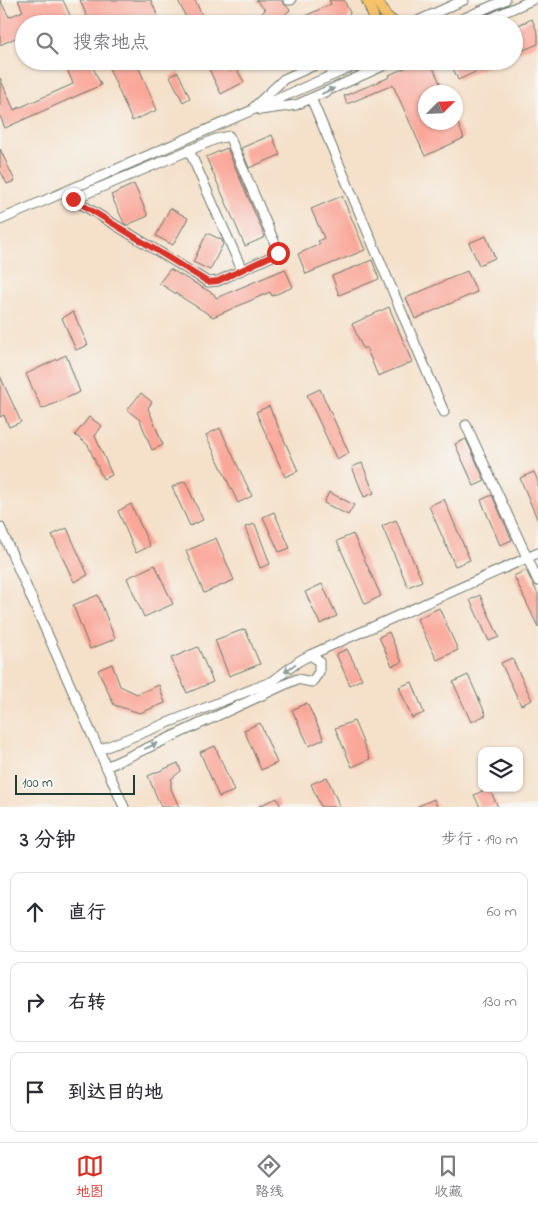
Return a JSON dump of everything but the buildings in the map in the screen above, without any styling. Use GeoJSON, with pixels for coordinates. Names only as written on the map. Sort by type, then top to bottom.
{"type":"FeatureCollection","features":[{"type":"Feature","properties":{"kind":"main road"},"geometry":{"type":"LineString","coordinates":[[367,0],[373,15]]}},
{"type":"Feature","properties":{"kind":"main road"},"geometry":{"type":"LineString","coordinates":[[377,0],[385,15]]}},
{"type":"Feature","properties":{"kind":"street"},"geometry":{"type":"LineString","coordinates":[[431,15],[464,0]]}},
{"type":"Feature","properties":{"kind":"street"},"geometry":{"type":"LineString","coordinates":[[471,15],[505,0]]}},
{"type":"Feature","properties":{"kind":"street"},"geometry":{"type":"LineString","coordinates":[[498,15],[532,0]]}},
{"type":"Feature","properties":{"kind":"street"},"geometry":{"type":"LineString","coordinates":[[248,112],[284,79],[304,70]]}},
{"type":"Feature","properties":{"kind":"street"},"geometry":{"type":"LineString","coordinates":[[0,220],[344,70]]}},
{"type":"Feature","properties":{"kind":"street"},"geometry":{"type":"LineString","coordinates":[[248,112],[296,105],[374,70]]}},
{"type":"Feature","properties":{"kind":"street"},"geometry":{"type":"LineString","coordinates":[[311,98],[444,412]]}},
{"type":"Feature","properties":{"kind":"street"},"geometry":{"type":"LineString","coordinates":[[62,193],[208,282],[218,281],[278,253],[229,136],[216,139],[73,199]]}},
{"type":"Feature","properties":{"kind":"street"},"geometry":{"type":"LineString","coordinates":[[189,150],[242,270]]}},
{"type":"Feature","properties":{"kind":"street"},"geometry":{"type":"LineString","coordinates":[[466,425],[538,581]]}},
{"type":"Feature","properties":{"kind":"street"},"geometry":{"type":"LineString","coordinates":[[0,527],[124,807]]}},
{"type":"Feature","properties":{"kind":"street"},"geometry":{"type":"LineString","coordinates":[[99,750],[273,681],[310,655],[538,553]]}},
{"type":"Feature","properties":{"kind":"street"},"geometry":{"type":"LineString","coordinates":[[106,767],[297,680],[312,682],[319,672],[318,661],[310,655]]}},
{"type":"Feature","properties":{"kind":"route"},"geometry":{"type":"LineString","coordinates":[[73,199],[208,282],[218,281],[278,253]]}}]}
